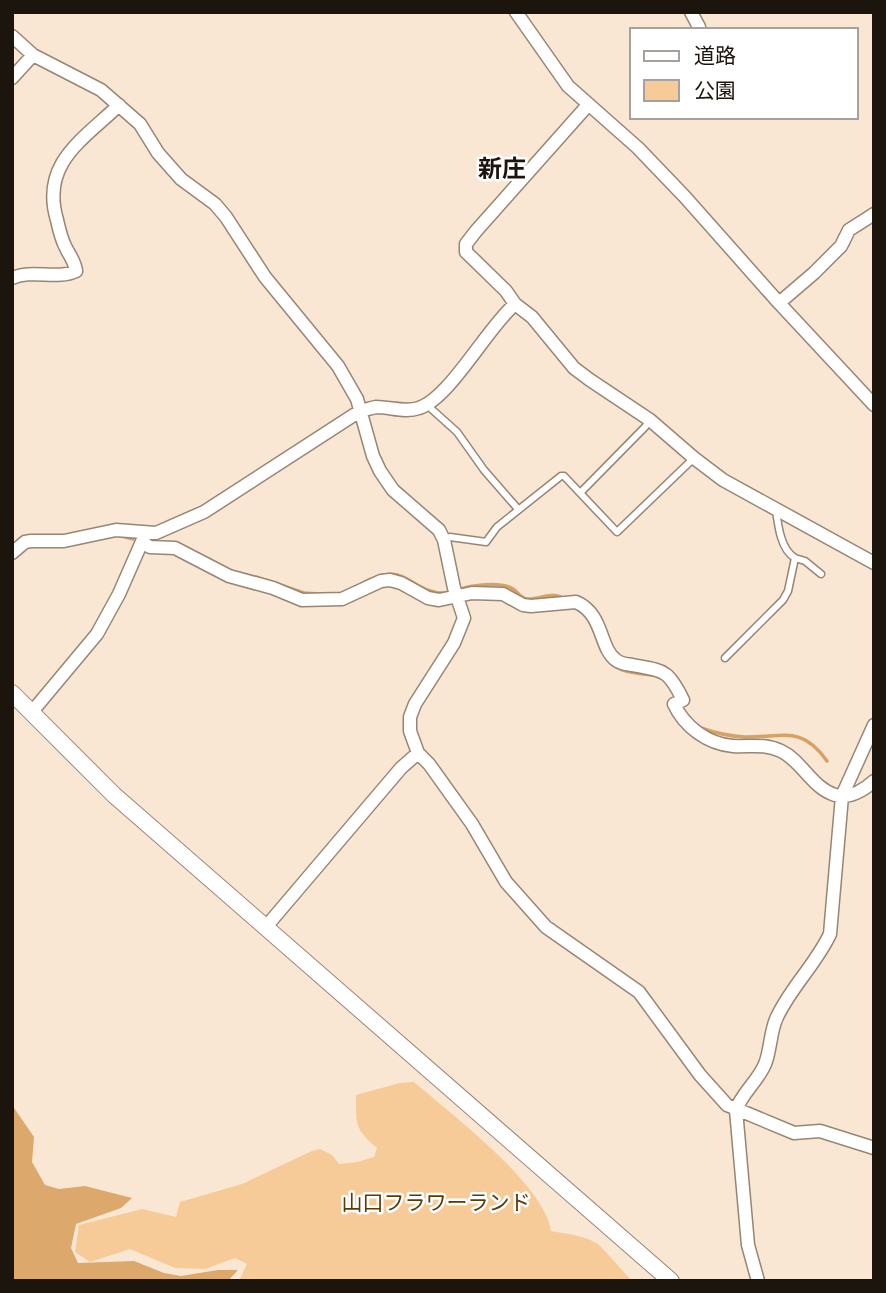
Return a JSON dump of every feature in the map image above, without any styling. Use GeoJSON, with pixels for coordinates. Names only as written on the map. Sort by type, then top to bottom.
{"type":"FeatureCollection","features":[{"type":"Feature","properties":{"kind":"street"},"geometry":{"type":"LineString","coordinates":[[516,12],[561,77],[587,105],[657,167],[874,404]]}},
{"type":"Feature","properties":{"kind":"street"},"geometry":{"type":"LineString","coordinates":[[691,12],[699,27]]}},
{"type":"Feature","properties":{"kind":"street"},"geometry":{"type":"LineString","coordinates":[[12,36],[33,55],[101,90],[139,124],[181,179],[215,204],[265,277],[338,366],[357,399],[373,456],[393,490],[439,530],[464,618],[461,630],[415,704],[410,717],[410,731],[418,753],[472,824],[506,882],[546,927],[639,992],[700,1075],[727,1105],[794,1133],[820,1131],[874,1148]]}},
{"type":"Feature","properties":{"kind":"street"},"geometry":{"type":"LineString","coordinates":[[12,78],[33,55]]}},
{"type":"Feature","properties":{"kind":"street"},"geometry":{"type":"LineString","coordinates":[[12,278],[33,274],[69,274],[76,271],[57,223],[52,191],[58,170],[67,155],[83,136],[119,105]]}},
{"type":"Feature","properties":{"kind":"street"},"geometry":{"type":"LineString","coordinates":[[587,105],[466,244],[469,257],[506,291],[515,304],[532,317],[574,368],[650,420],[723,480],[874,563]]}},
{"type":"Feature","properties":{"kind":"street"},"geometry":{"type":"LineString","coordinates":[[779,303],[841,246],[849,230],[874,214]]}},
{"type":"Feature","properties":{"kind":"street"},"geometry":{"type":"LineString","coordinates":[[12,553],[25,542],[64,541],[116,530],[144,538],[177,526],[204,512],[360,411],[375,407],[417,409],[427,404],[463,369],[505,313],[515,304]]}},
{"type":"Feature","properties":{"kind":"street"},"geometry":{"type":"LineString","coordinates":[[144,538],[150,547],[175,548],[229,576],[273,588],[302,600],[342,599],[381,581],[390,580],[428,598],[439,600],[456,592],[503,594],[523,605],[576,602],[593,616],[613,659],[660,670],[673,680],[683,699],[674,704],[679,716],[700,734],[724,744],[771,746],[796,760],[821,788],[834,795],[842,796],[865,789],[874,781]]}},
{"type":"Feature","properties":{"kind":"street"},"geometry":{"type":"LineString","coordinates":[[31,713],[97,634],[144,538]]}},
{"type":"Feature","properties":{"kind":"street"},"geometry":{"type":"LineString","coordinates":[[12,693],[114,795],[671,1281]]}},
{"type":"Feature","properties":{"kind":"street"},"geometry":{"type":"LineString","coordinates":[[758,1281],[748,1245],[736,1110],[765,1065],[775,1021],[784,1003],[820,955],[830,934],[842,796],[874,725]]}},
{"type":"Feature","properties":{"kind":"street"},"geometry":{"type":"LineString","coordinates":[[265,928],[401,768],[418,753]]}},
{"type":"Feature","properties":{"kind":"lane"},"geometry":{"type":"LineString","coordinates":[[427,404],[457,432],[484,470],[518,509]]}},
{"type":"Feature","properties":{"kind":"lane"},"geometry":{"type":"LineString","coordinates":[[581,492],[650,420]]}},
{"type":"Feature","properties":{"kind":"lane"},"geometry":{"type":"LineString","coordinates":[[444,540],[450,537],[486,542],[497,527],[561,476],[581,492],[617,532],[694,458]]}},
{"type":"Feature","properties":{"kind":"lane"},"geometry":{"type":"LineString","coordinates":[[776,509],[784,546],[789,555],[805,561],[821,574]]}},
{"type":"Feature","properties":{"kind":"lane"},"geometry":{"type":"LineString","coordinates":[[725,658],[783,600],[788,591],[795,558]]}},
{"type":"Feature","properties":{"kind":"green space","name":"山口フラワーランド"},"geometry":{"type":"Polygon","coordinates":[[[414,1082],[515,1172],[545,1213],[551,1231],[580,1236],[596,1243],[632,1281],[239,1281],[247,1264],[235,1258],[205,1269],[175,1268],[130,1249],[90,1262],[75,1252],[79,1225],[142,1209],[176,1217],[180,1202],[242,1184],[320,1149],[332,1155],[339,1164],[374,1157],[377,1148],[364,1136],[358,1125],[356,1095],[414,1082]]]}},
{"type":"Feature","properties":{"kind":"shaded area"},"geometry":{"type":"Polygon","coordinates":[[[12,1105],[34,1137],[32,1162],[45,1185],[59,1189],[85,1186],[132,1198],[121,1208],[76,1224],[71,1248],[78,1263],[134,1261],[164,1273],[181,1276],[238,1270],[228,1281],[12,1281],[12,1105]]]}},
{"type":"Feature","properties":{"kind":"waterway"},"geometry":{"type":"LineString","coordinates":[[118,535],[133,539]]}},
{"type":"Feature","properties":{"kind":"waterway"},"geometry":{"type":"LineString","coordinates":[[363,583],[378,576],[399,575],[433,592],[446,593]]}},
{"type":"Feature","properties":{"kind":"waterway"},"geometry":{"type":"LineString","coordinates":[[256,577],[304,593],[319,594]]}},
{"type":"Feature","properties":{"kind":"waterway"},"geometry":{"type":"LineString","coordinates":[[457,590],[493,584],[513,589],[527,599],[552,595],[561,597]]}},
{"type":"Feature","properties":{"kind":"waterway"},"geometry":{"type":"LineString","coordinates":[[603,652],[618,668],[653,675]]}},
{"type":"Feature","properties":{"kind":"waterway"},"geometry":{"type":"LineString","coordinates":[[701,728],[738,737],[799,737],[818,749],[827,761]]}},
{"type":"Feature","properties":{"kind":"district","name":"新庄"},"geometry":{"type":"Point","coordinates":[502,169]}}]}
